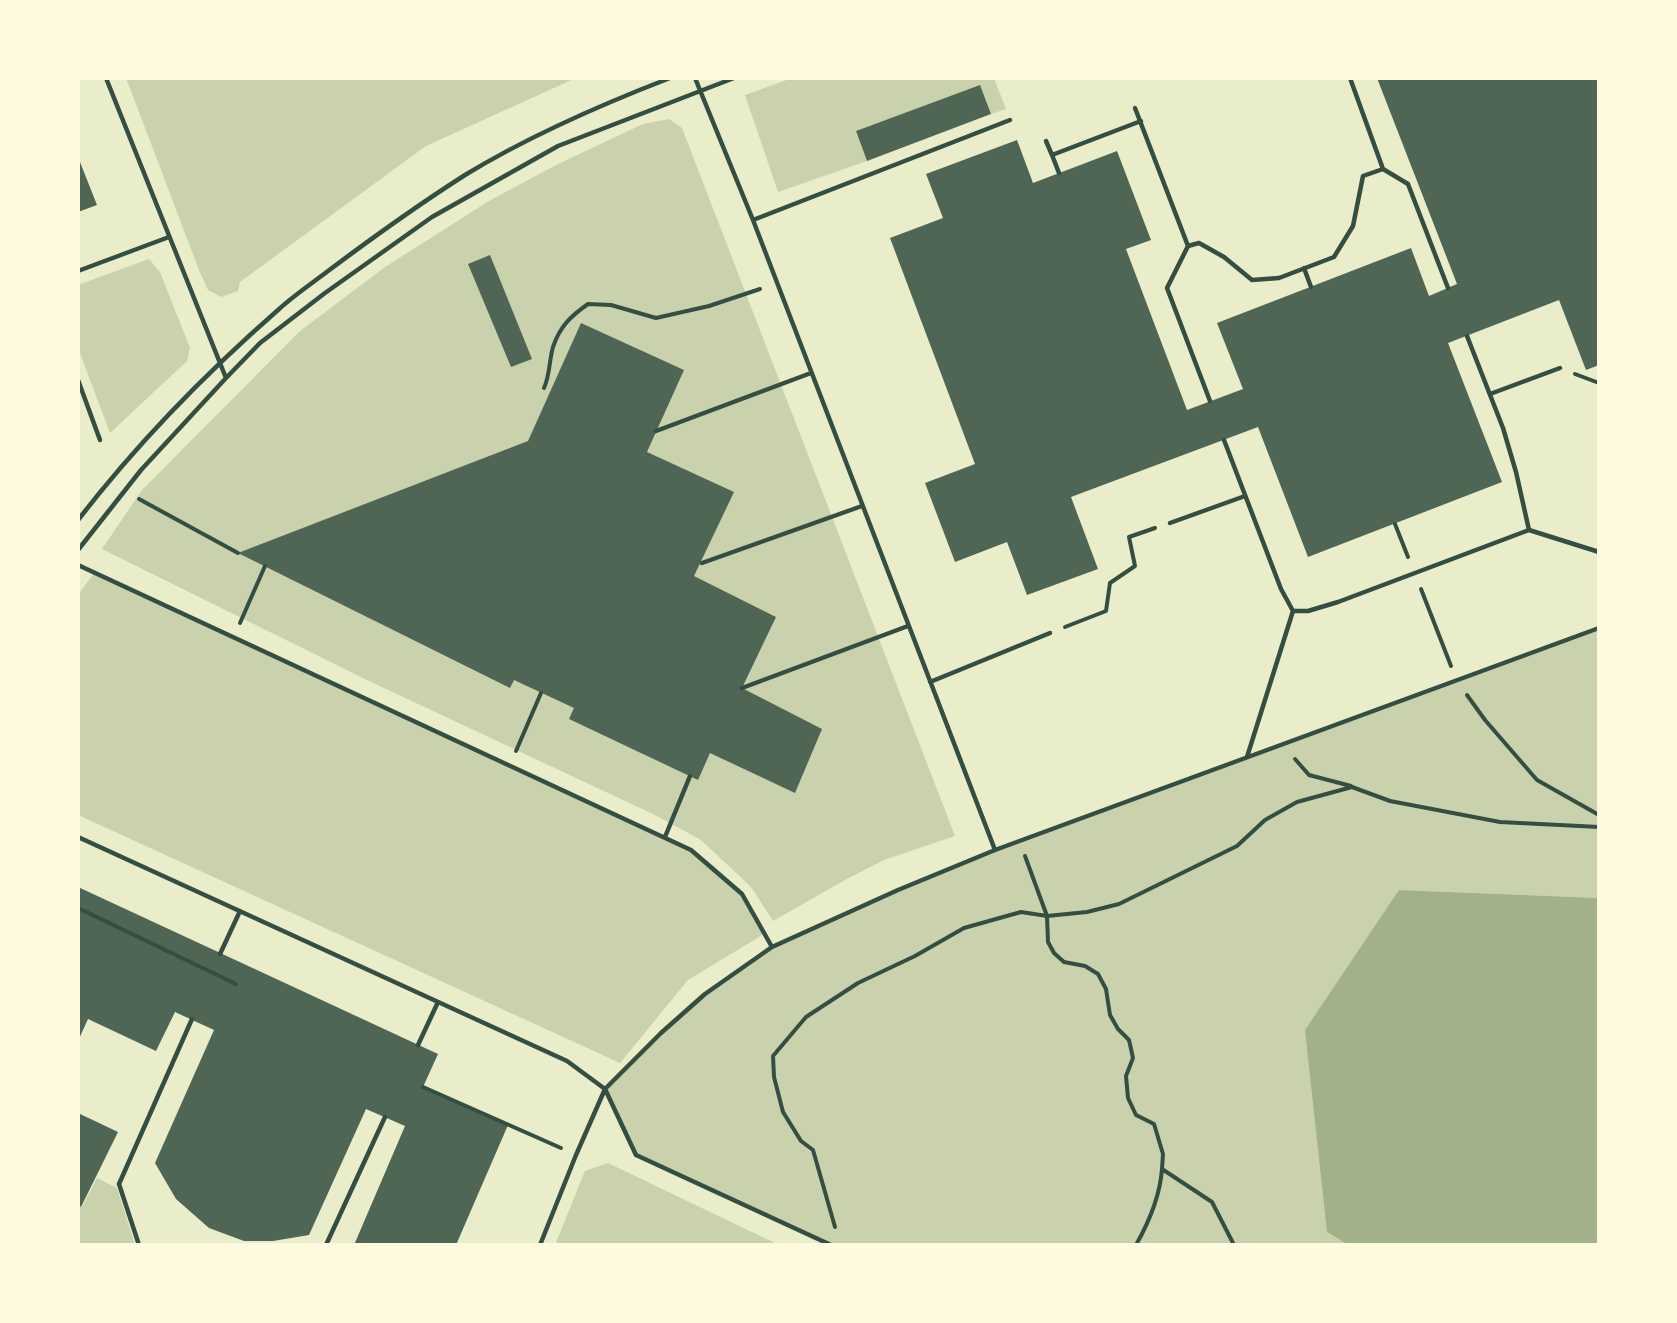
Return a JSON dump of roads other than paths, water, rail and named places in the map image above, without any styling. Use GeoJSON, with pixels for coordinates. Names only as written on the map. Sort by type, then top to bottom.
{"type":"FeatureCollection","features":[{"type":"Feature","properties":{"kind":"lane"},"geometry":{"type":"LineString","coordinates":[[106,78],[226,378]]}},
{"type":"Feature","properties":{"kind":"lane"},"geometry":{"type":"LineString","coordinates":[[78,520],[111,478],[220,364],[279,309],[366,242],[466,175],[535,137],[612,100],[670,78]]}},
{"type":"Feature","properties":{"kind":"lane"},"geometry":{"type":"LineString","coordinates":[[695,78],[753,220],[995,850]]}},
{"type":"Feature","properties":{"kind":"lane"},"geometry":{"type":"LineString","coordinates":[[78,550],[124,491],[226,378],[260,343],[325,293],[432,217],[558,146],[734,78]]}},
{"type":"Feature","properties":{"kind":"lane"},"geometry":{"type":"LineString","coordinates":[[1350,78],[1383,169],[1408,184],[1448,288]]}},
{"type":"Feature","properties":{"kind":"lane"},"geometry":{"type":"LineString","coordinates":[[1135,108],[1188,246],[1167,288],[1210,401]]}},
{"type":"Feature","properties":{"kind":"lane"},"geometry":{"type":"LineString","coordinates":[[753,220],[1010,120]]}},
{"type":"Feature","properties":{"kind":"lane"},"geometry":{"type":"LineString","coordinates":[[1052,155],[1141,121]]}},
{"type":"Feature","properties":{"kind":"lane"},"geometry":{"type":"LineString","coordinates":[[1046,141],[1059,173]]}},
{"type":"Feature","properties":{"kind":"lane"},"geometry":{"type":"LineString","coordinates":[[1188,246],[1199,243],[1224,257],[1252,280],[1279,278],[1334,257],[1353,226],[1363,176],[1383,169]]}},
{"type":"Feature","properties":{"kind":"lane"},"geometry":{"type":"LineString","coordinates":[[78,271],[169,237]]}},
{"type":"Feature","properties":{"kind":"lane"},"geometry":{"type":"LineString","coordinates":[[1304,268],[1311,287]]}},
{"type":"Feature","properties":{"kind":"lane"},"geometry":{"type":"LineString","coordinates":[[1467,336],[1503,428],[1529,530]]}},
{"type":"Feature","properties":{"kind":"lane"},"geometry":{"type":"LineString","coordinates":[[1490,394],[1560,368]]}},
{"type":"Feature","properties":{"kind":"lane"},"geometry":{"type":"LineString","coordinates":[[656,431],[811,373]]}},
{"type":"Feature","properties":{"kind":"lane"},"geometry":{"type":"LineString","coordinates":[[78,380],[100,440]]}},
{"type":"Feature","properties":{"kind":"lane"},"geometry":{"type":"LineString","coordinates":[[1224,440],[1281,589],[1293,611],[1247,758]]}},
{"type":"Feature","properties":{"kind":"lane"},"geometry":{"type":"LineString","coordinates":[[1170,523],[1245,496]]}},
{"type":"Feature","properties":{"kind":"lane"},"geometry":{"type":"LineString","coordinates":[[702,563],[862,506]]}},
{"type":"Feature","properties":{"kind":"lane"},"geometry":{"type":"LineString","coordinates":[[1293,611],[1308,612],[1338,602],[1529,530],[1599,552]]}},
{"type":"Feature","properties":{"kind":"lane"},"geometry":{"type":"LineString","coordinates":[[78,565],[691,850],[742,894],[772,947]]}},
{"type":"Feature","properties":{"kind":"lane"},"geometry":{"type":"LineString","coordinates":[[741,688],[908,626]]}},
{"type":"Feature","properties":{"kind":"lane"},"geometry":{"type":"LineString","coordinates":[[540,1245],[605,1089],[661,1033],[705,994],[772,947],[898,890],[995,850],[1599,628]]}},
{"type":"Feature","properties":{"kind":"lane"},"geometry":{"type":"LineString","coordinates":[[930,682],[1050,633]]}},
{"type":"Feature","properties":{"kind":"lane"},"geometry":{"type":"LineString","coordinates":[[665,837],[690,776]]}},
{"type":"Feature","properties":{"kind":"lane"},"geometry":{"type":"LineString","coordinates":[[78,837],[567,1061],[605,1089],[636,1155],[831,1245]]}},
{"type":"Feature","properties":{"kind":"lane"},"geometry":{"type":"LineString","coordinates":[[220,954],[240,910]]}},
{"type":"Feature","properties":{"kind":"lane"},"geometry":{"type":"LineString","coordinates":[[418,1045],[438,1002]]}},
{"type":"Feature","properties":{"kind":"lane"},"geometry":{"type":"LineString","coordinates":[[139,1245],[119,1184],[192,1019]]}},
{"type":"Feature","properties":{"kind":"lane"},"geometry":{"type":"LineString","coordinates":[[327,1245],[385,1117]]}}]}
